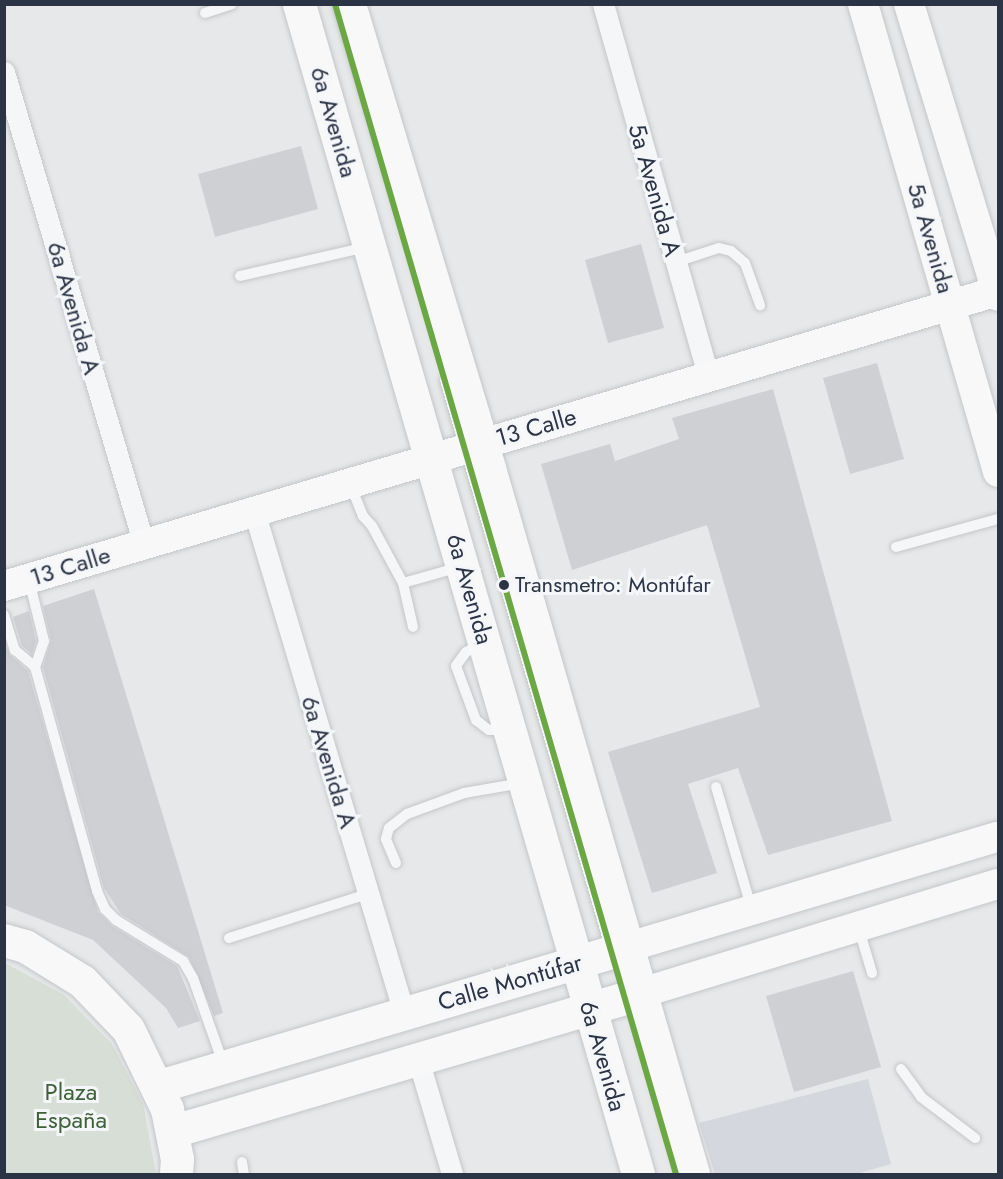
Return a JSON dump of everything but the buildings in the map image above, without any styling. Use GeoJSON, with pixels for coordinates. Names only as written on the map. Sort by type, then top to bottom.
{"type":"FeatureCollection","features":[{"type":"Feature","properties":{"kind":"main road","name":"6a Avenida"},"geometry":{"type":"LineString","coordinates":[[299,4],[638,1174]]}},
{"type":"Feature","properties":{"kind":"main road","name":"6a Avenida"},"geometry":{"type":"LineString","coordinates":[[349,4],[473,446],[633,996],[693,1174]]}},
{"type":"Feature","properties":{"kind":"main road"},"geometry":{"type":"LineString","coordinates":[[4,940],[25,946],[82,981],[128,1029],[159,1086],[173,1131],[176,1174]]}},
{"type":"Feature","properties":{"kind":"main road","name":"Calle Montúfar"},"geometry":{"type":"LineString","coordinates":[[159,1086],[620,949]]}},
{"type":"Feature","properties":{"kind":"main road","name":"Calle Montúfar"},"geometry":{"type":"LineString","coordinates":[[173,1131],[633,996]]}},
{"type":"Feature","properties":{"kind":"street","name":"5a Avenida A"},"geometry":{"type":"LineString","coordinates":[[603,4],[708,376]]}},
{"type":"Feature","properties":{"kind":"street","name":"5a Avenida"},"geometry":{"type":"LineString","coordinates":[[863,4],[999,472]]}},
{"type":"Feature","properties":{"kind":"street","name":"5a Avenida"},"geometry":{"type":"LineString","coordinates":[[909,4],[998,293]]}},
{"type":"Feature","properties":{"kind":"street","name":"6a Avenida A"},"geometry":{"type":"LineString","coordinates":[[4,72],[144,544]]}},
{"type":"Feature","properties":{"kind":"street","name":"13 Calle"},"geometry":{"type":"LineString","coordinates":[[16,582],[708,376],[998,293]]}},
{"type":"Feature","properties":{"kind":"street","name":"6a Avenida A"},"geometry":{"type":"LineString","coordinates":[[254,511],[404,1013]]}},
{"type":"Feature","properties":{"kind":"street","name":"Calle Montúfar"},"geometry":{"type":"LineString","coordinates":[[620,949],[999,837]]}},
{"type":"Feature","properties":{"kind":"street","name":"Calle Montúfar"},"geometry":{"type":"LineString","coordinates":[[633,996],[999,884]]}},
{"type":"Feature","properties":{"kind":"street"},"geometry":{"type":"LineString","coordinates":[[418,1059],[452,1174]]}},
{"type":"Feature","properties":{"kind":"lane"},"geometry":{"type":"LineString","coordinates":[[205,12],[232,4]]}},
{"type":"Feature","properties":{"kind":"lane"},"geometry":{"type":"LineString","coordinates":[[335,4],[473,446]]}},
{"type":"Feature","properties":{"kind":"lane"},"geometry":{"type":"LineString","coordinates":[[240,276],[334,258],[370,246]]}},
{"type":"Feature","properties":{"kind":"lane"},"geometry":{"type":"LineString","coordinates":[[676,262],[719,248],[731,251],[745,263],[760,305]]}},
{"type":"Feature","properties":{"kind":"lane"},"geometry":{"type":"LineString","coordinates":[[350,482],[363,516],[372,526],[403,583],[413,627]]}},
{"type":"Feature","properties":{"kind":"lane"},"geometry":{"type":"LineString","coordinates":[[896,547],[999,519]]}},
{"type":"Feature","properties":{"kind":"lane"},"geometry":{"type":"LineString","coordinates":[[403,583],[463,567]]}},
{"type":"Feature","properties":{"kind":"lane"},"geometry":{"type":"LineString","coordinates":[[16,582],[44,641],[35,667]]}},
{"type":"Feature","properties":{"kind":"lane"},"geometry":{"type":"LineString","coordinates":[[4,615],[15,650],[35,667],[101,900],[116,920],[183,961],[193,978],[225,1066]]}},
{"type":"Feature","properties":{"kind":"lane"},"geometry":{"type":"LineString","coordinates":[[396,863],[386,839],[389,828],[407,814],[464,793],[525,783]]}},
{"type":"Feature","properties":{"kind":"lane"},"geometry":{"type":"LineString","coordinates":[[717,788],[752,910]]}},
{"type":"Feature","properties":{"kind":"lane"},"geometry":{"type":"LineString","coordinates":[[229,938],[368,894]]}},
{"type":"Feature","properties":{"kind":"lane"},"geometry":{"type":"LineString","coordinates":[[858,926],[872,973]]}},
{"type":"Feature","properties":{"kind":"lane"},"geometry":{"type":"LineString","coordinates":[[633,996],[676,1174]]}},
{"type":"Feature","properties":{"kind":"lane"},"geometry":{"type":"LineString","coordinates":[[901,1069],[921,1097],[975,1138]]}},
{"type":"Feature","properties":{"kind":"lane"},"geometry":{"type":"LineString","coordinates":[[243,1162],[244,1174]]}},
{"type":"Feature","properties":{"kind":"shaded area"},"geometry":{"type":"Polygon","coordinates":[[[868,1079],[891,1164],[856,1174],[715,1174],[699,1123],[868,1079]]]}},
{"type":"Feature","properties":{"kind":"green space","name":"Plaza España"},"geometry":{"type":"Polygon","coordinates":[[[5,963],[64,995],[112,1044],[143,1104],[156,1174],[5,1174],[5,963]]]}},
{"type":"Feature","properties":{"kind":"transit line"},"geometry":{"type":"LineString","coordinates":[[335,4],[676,1174]]}},
{"type":"Feature","properties":{"kind":"place","name":"Transmetro: Montúfar"},"geometry":{"type":"Point","coordinates":[504,585]}}]}
